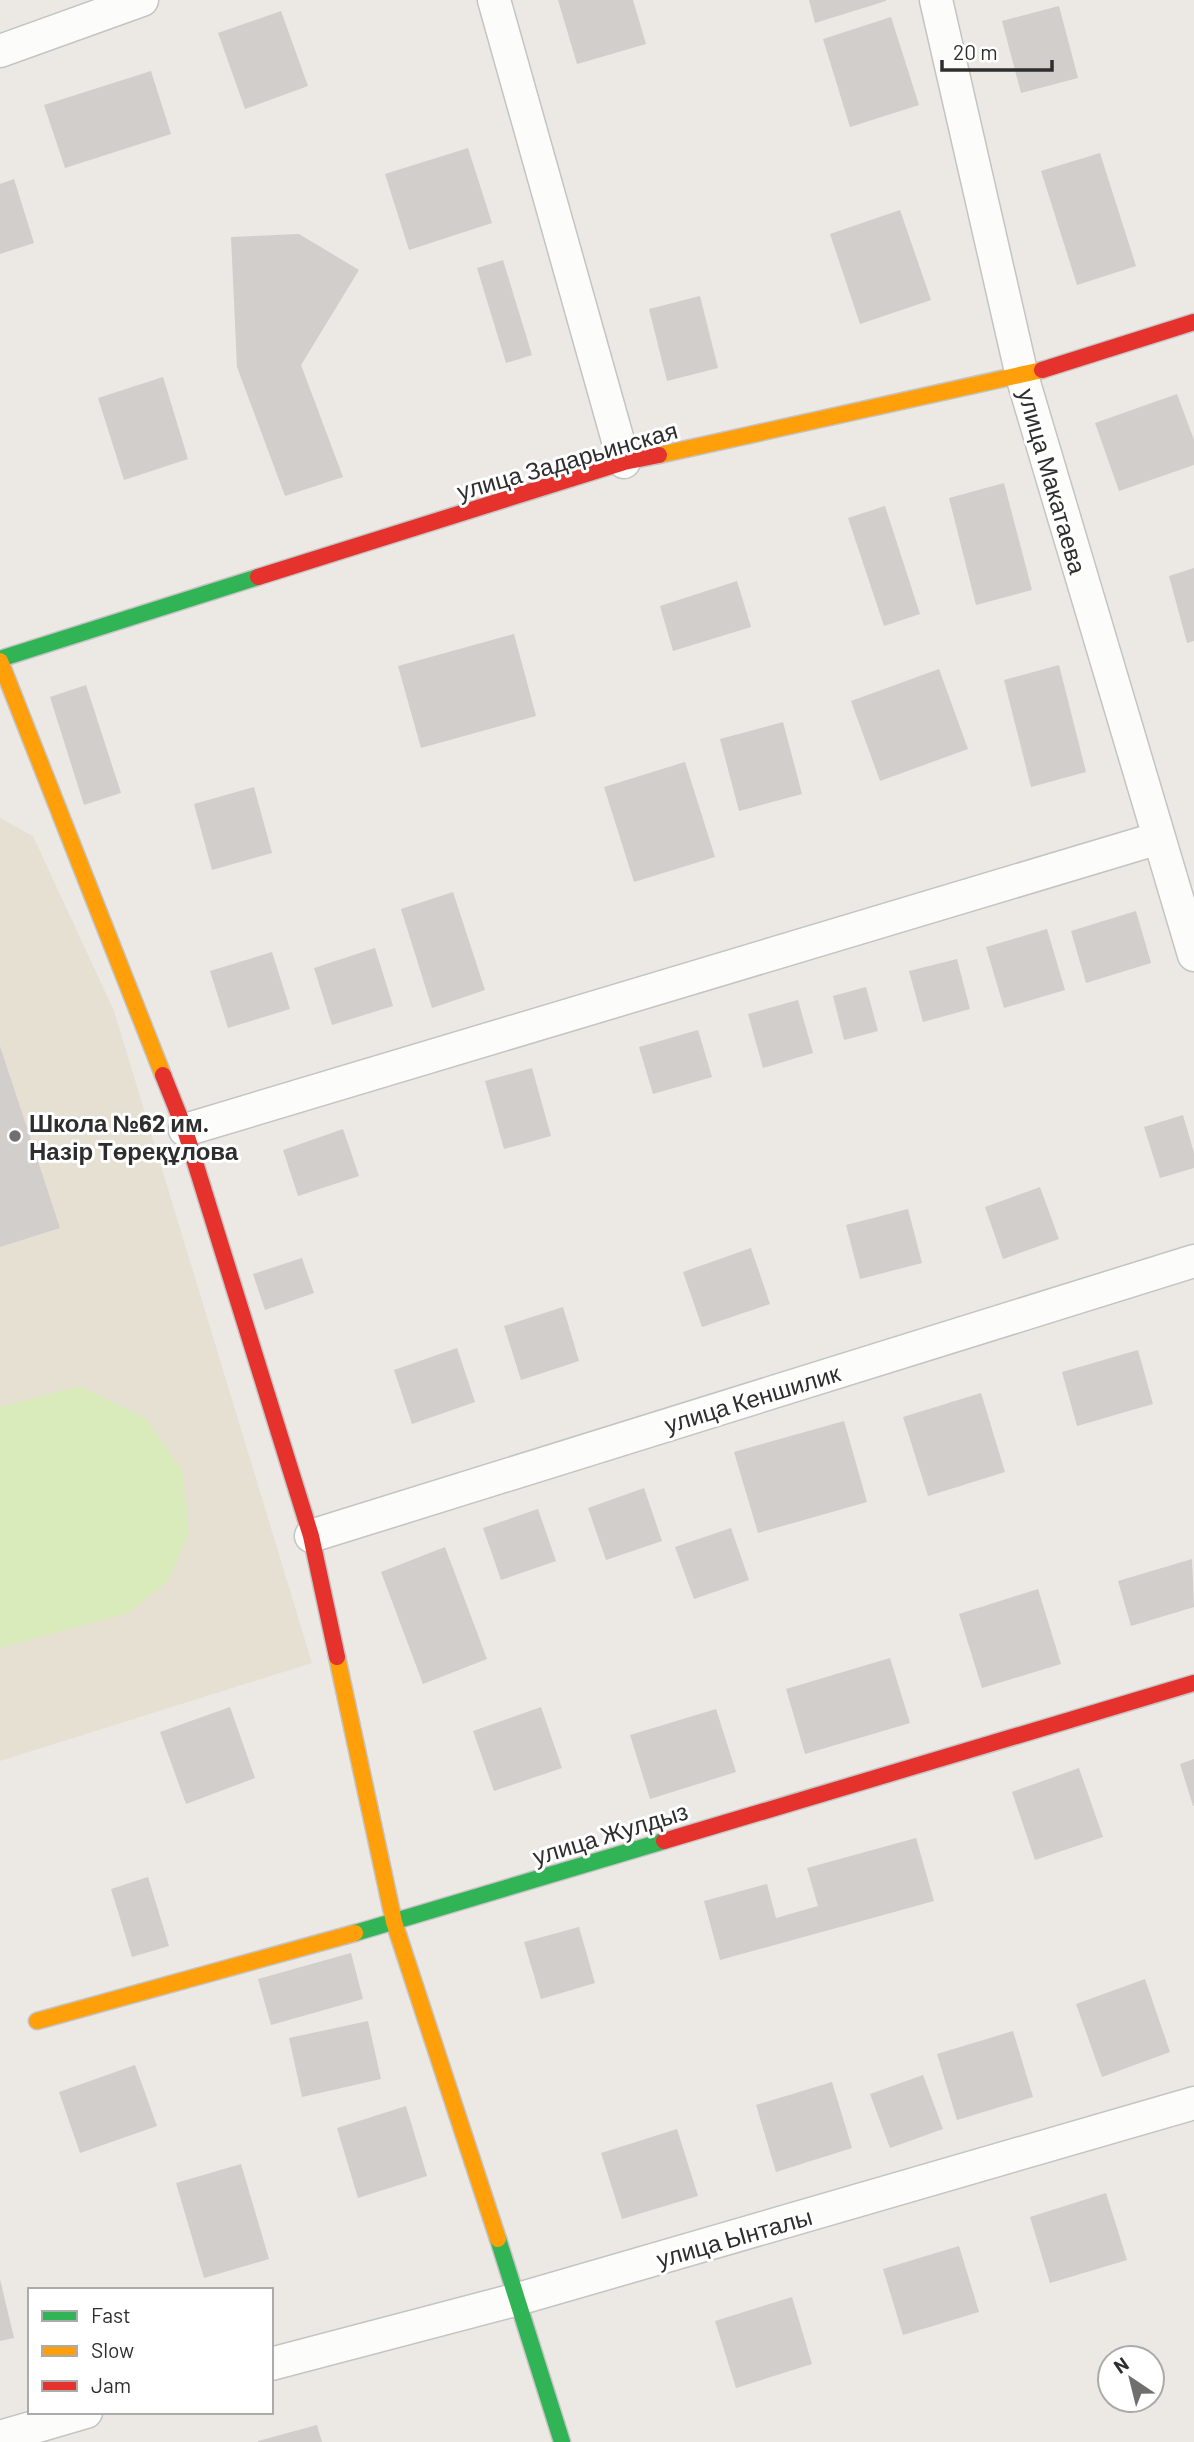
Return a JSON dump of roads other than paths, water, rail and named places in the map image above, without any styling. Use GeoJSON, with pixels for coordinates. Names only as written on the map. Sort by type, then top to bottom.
{"type":"FeatureCollection","features":[{"type":"Feature","properties":{"kind":"street"},"geometry":{"type":"LineString","coordinates":[[0,51],[142,0]]}},
{"type":"Feature","properties":{"kind":"street"},"geometry":{"type":"LineString","coordinates":[[494,0],[624,462]]}},
{"type":"Feature","properties":{"kind":"street","name":"улица Макатаева"},"geometry":{"type":"LineString","coordinates":[[936,0],[1022,376],[1194,955]]}},
{"type":"Feature","properties":{"kind":"street","name":"улица Задарьинская"},"geometry":{"type":"LineString","coordinates":[[0,660],[624,462],[1022,376],[1194,322]]}},
{"type":"Feature","properties":{"kind":"street"},"geometry":{"type":"LineString","coordinates":[[0,660],[185,1130],[311,1536],[394,1922],[519,2299],[562,2442]]}},
{"type":"Feature","properties":{"kind":"street"},"geometry":{"type":"LineString","coordinates":[[185,1130],[1159,838]]}},
{"type":"Feature","properties":{"kind":"street","name":"улица Кеншилик"},"geometry":{"type":"LineString","coordinates":[[311,1536],[1194,1261]]}},
{"type":"Feature","properties":{"kind":"street","name":"улица Жулдыз"},"geometry":{"type":"LineString","coordinates":[[37,2021],[394,1922],[1194,1683]]}},
{"type":"Feature","properties":{"kind":"street","name":"улица Ынталы"},"geometry":{"type":"LineString","coordinates":[[273,2363],[519,2299],[1194,2103]]}},
{"type":"Feature","properties":{"kind":"street"},"geometry":{"type":"LineString","coordinates":[[0,2437],[77,2424]]}},
{"type":"Feature","properties":{"kind":"place","name":"Школа №62 им. Назір Төреқұлова"},"geometry":{"type":"Point","coordinates":[15,1136]}}]}
